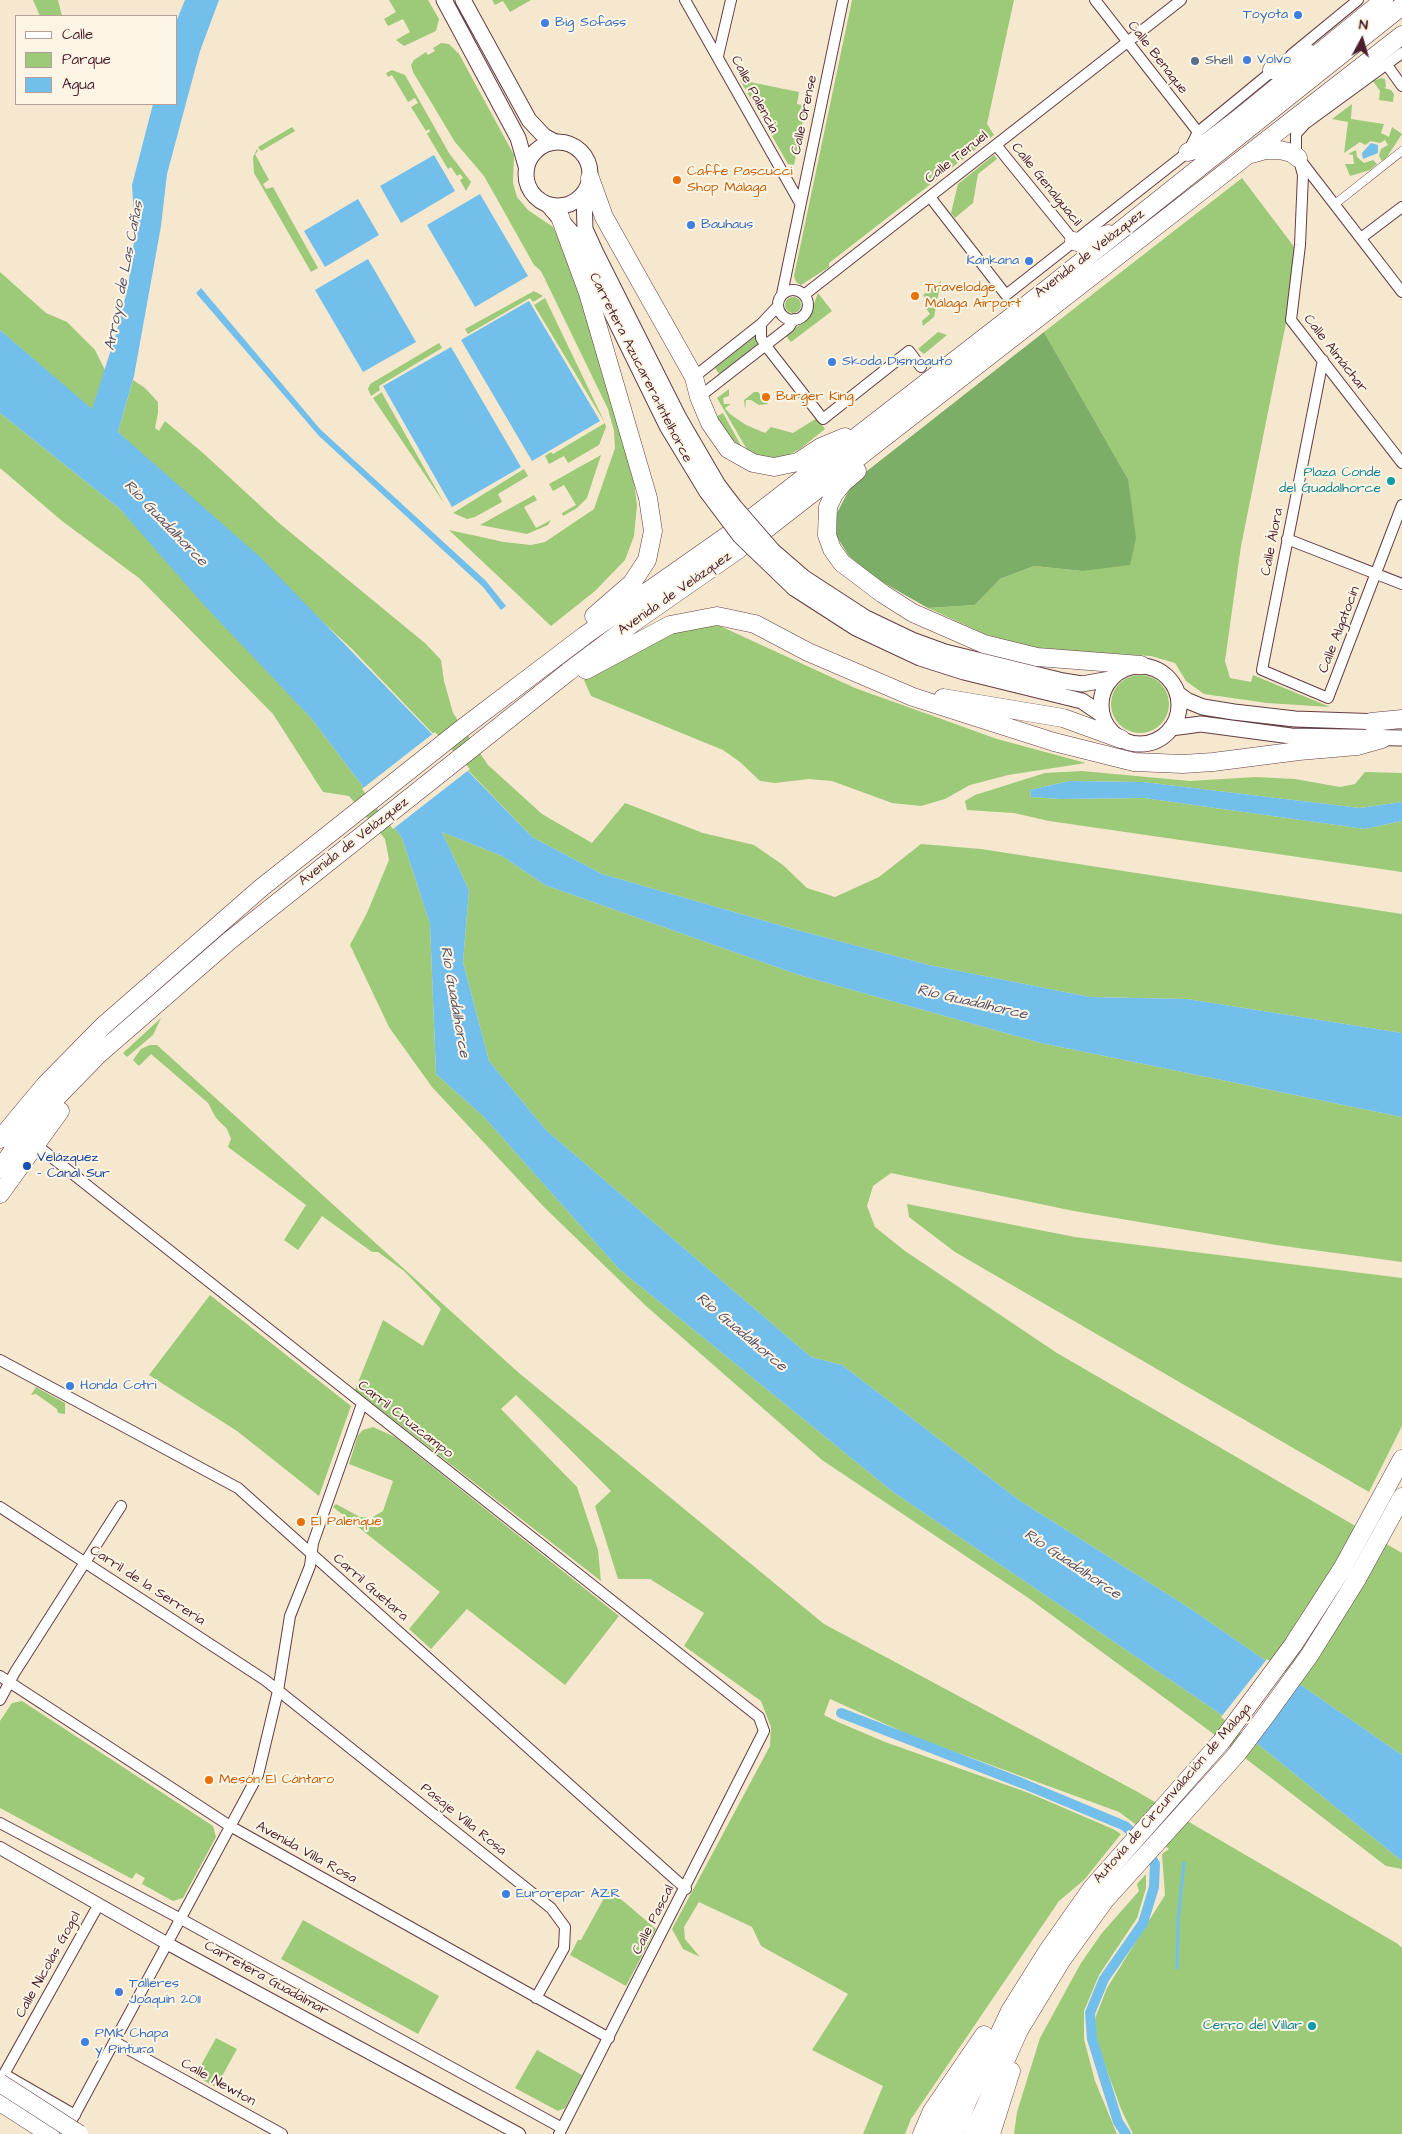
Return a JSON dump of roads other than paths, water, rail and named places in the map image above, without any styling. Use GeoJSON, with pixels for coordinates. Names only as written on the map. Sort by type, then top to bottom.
{"type":"FeatureCollection","features":[{"type":"Feature","properties":{"kind":"highway"},"geometry":{"type":"LineString","coordinates":[[1188,152],[1200,148],[1238,119],[1384,0]]}},
{"type":"Feature","properties":{"kind":"highway","name":"Avenida de Velázquez"},"geometry":{"type":"LineString","coordinates":[[0,1169],[17,1144],[56,1098],[99,1054],[275,905],[538,696],[560,688],[570,676],[746,532],[864,429],[1122,229],[1402,6]]}},
{"type":"Feature","properties":{"kind":"highway","name":"Avenida de Velázquez"},"geometry":{"type":"LineString","coordinates":[[0,1139],[45,1085],[103,1026],[261,888],[553,654],[746,532],[932,402],[1402,35]]}},
{"type":"Feature","properties":{"kind":"highway"},"geometry":{"type":"LineString","coordinates":[[1272,70],[1329,43]]}},
{"type":"Feature","properties":{"kind":"highway"},"geometry":{"type":"LineString","coordinates":[[1305,124],[1315,102]]}},
{"type":"Feature","properties":{"kind":"highway"},"geometry":{"type":"LineString","coordinates":[[1248,155],[1264,150],[1280,150],[1292,153],[1298,158]]}},
{"type":"Feature","properties":{"kind":"highway"},"geometry":{"type":"LineString","coordinates":[[590,178],[604,217],[694,376],[699,397],[710,424],[728,449],[740,458],[774,467],[798,462],[821,448],[864,429]]}},
{"type":"Feature","properties":{"kind":"highway"},"geometry":{"type":"LineString","coordinates":[[553,654],[632,583],[646,560],[652,531],[648,498],[590,302],[554,212]]}},
{"type":"Feature","properties":{"kind":"highway"},"geometry":{"type":"LineString","coordinates":[[1074,242],[1080,244],[1122,229]]}},
{"type":"Feature","properties":{"kind":"highway"},"geometry":{"type":"LineString","coordinates":[[932,402],[917,423],[842,483],[834,494],[828,507],[827,536],[832,549],[842,563],[882,594],[913,613],[984,644],[1038,657],[1141,665]]}},
{"type":"Feature","properties":{"kind":"highway"},"geometry":{"type":"LineString","coordinates":[[570,676],[670,625],[717,616],[755,624],[808,652],[863,676],[959,713],[1100,755],[1134,762],[1183,764],[1213,762],[1307,750],[1357,746],[1382,739]]}},
{"type":"Feature","properties":{"kind":"highway"},"geometry":{"type":"LineString","coordinates":[[863,676],[941,697],[1064,718],[1121,739]]}},
{"type":"Feature","properties":{"kind":"highway"},"geometry":{"type":"LineString","coordinates":[[1371,722],[1402,721]]}},
{"type":"Feature","properties":{"kind":"highway"},"geometry":{"type":"LineString","coordinates":[[0,1194],[64,1105],[91,1075],[155,1015],[165,997]]}},
{"type":"Feature","properties":{"kind":"highway","name":"Autovía de Circunvalación de Málaga"},"geometry":{"type":"LineString","coordinates":[[954,2134],[988,2054],[1026,1986],[1092,1888],[1221,1742],[1293,1645],[1342,1569],[1402,1459]]}},
{"type":"Feature","properties":{"kind":"highway","name":"Autovía de Circunvalación de Málaga"},"geometry":{"type":"LineString","coordinates":[[973,2134],[1019,2030],[1061,1961],[1106,1900],[1236,1755],[1268,1714],[1309,1656],[1357,1579],[1402,1496]]}},
{"type":"Feature","properties":{"kind":"highway"},"geometry":{"type":"LineString","coordinates":[[922,2134],[932,2111],[1002,2006],[1026,1986]]}},
{"type":"Feature","properties":{"kind":"highway"},"geometry":{"type":"LineString","coordinates":[[992,2133],[1005,2088],[1028,2032],[1037,2001]]}},
{"type":"Feature","properties":{"kind":"highway"},"geometry":{"type":"LineString","coordinates":[[937,2134],[984,2035]]}},
{"type":"Feature","properties":{"kind":"highway"},"geometry":{"type":"LineString","coordinates":[[0,2083],[79,2134]]}},
{"type":"Feature","properties":{"kind":"highway"},"geometry":{"type":"LineString","coordinates":[[0,2102],[50,2134]]}},
{"type":"Feature","properties":{"kind":"main road"},"geometry":{"type":"LineString","coordinates":[[444,0],[518,138],[526,166],[525,178],[529,190],[538,200],[554,212],[574,203],[584,194],[590,178],[586,158],[578,148],[566,143],[555,142],[542,146],[532,154],[526,166]]}},
{"type":"Feature","properties":{"kind":"main road"},"geometry":{"type":"LineString","coordinates":[[463,0],[471,8],[529,120],[544,136],[555,142]]}},
{"type":"Feature","properties":{"kind":"main road","name":"Carretera Azucarera-Intelhorce"},"geometry":{"type":"LineString","coordinates":[[584,194],[585,229],[713,488]]}},
{"type":"Feature","properties":{"kind":"main road","name":"Carretera Azucarera-Intelhorce"},"geometry":{"type":"LineString","coordinates":[[554,212],[573,234],[668,426],[746,532],[773,550],[799,582],[856,628],[920,658],[964,672],[1082,701],[1101,714]]}},
{"type":"Feature","properties":{"kind":"main road","name":"Carretera Azucarera-Intelhorce"},"geometry":{"type":"LineString","coordinates":[[799,582],[866,618],[912,640],[945,652],[1063,681],[1082,684],[1110,679]]}},
{"type":"Feature","properties":{"kind":"main road"},"geometry":{"type":"LineString","coordinates":[[1141,665],[1163,673],[1170,680],[1177,693],[1179,705],[1171,728],[1161,737],[1149,743],[1135,744],[1121,739],[1106,725],[1101,714],[1101,694],[1110,679],[1131,666],[1141,665]]}},
{"type":"Feature","properties":{"kind":"main road"},"geometry":{"type":"LineString","coordinates":[[1177,693],[1188,701],[1203,707],[1295,720],[1371,722]]}},
{"type":"Feature","properties":{"kind":"main road"},"geometry":{"type":"LineString","coordinates":[[1171,728],[1201,724],[1292,736],[1402,738]]}},
{"type":"Feature","properties":{"kind":"street","name":"Calle Palencia"},"geometry":{"type":"LineString","coordinates":[[685,0],[800,203]]}},
{"type":"Feature","properties":{"kind":"street"},"geometry":{"type":"LineString","coordinates":[[718,56],[731,0]]}},
{"type":"Feature","properties":{"kind":"street","name":"Calle Orense"},"geometry":{"type":"LineString","coordinates":[[782,294],[843,0]]}},
{"type":"Feature","properties":{"kind":"street","name":"Calle Benaque"},"geometry":{"type":"LineString","coordinates":[[1095,0],[1198,132]]}},
{"type":"Feature","properties":{"kind":"street","name":"Calle Teruel"},"geometry":{"type":"LineString","coordinates":[[804,295],[1181,0]]}},
{"type":"Feature","properties":{"kind":"street","name":"Avenida de Velázquez"},"geometry":{"type":"LineString","coordinates":[[930,197],[1006,295],[1188,152],[1198,132],[1358,0]]}},
{"type":"Feature","properties":{"kind":"street"},"geometry":{"type":"LineString","coordinates":[[1305,124],[1402,53]]}},
{"type":"Feature","properties":{"kind":"street"},"geometry":{"type":"LineString","coordinates":[[1386,65],[1402,86]]}},
{"type":"Feature","properties":{"kind":"street","name":"Calle Almáchar"},"geometry":{"type":"LineString","coordinates":[[1305,124],[1296,134],[1302,176],[1300,245],[1291,320],[1402,463]]}},
{"type":"Feature","properties":{"kind":"street","name":"Calle Genalguacil"},"geometry":{"type":"LineString","coordinates":[[996,145],[1074,242]]}},
{"type":"Feature","properties":{"kind":"street"},"geometry":{"type":"LineString","coordinates":[[1335,204],[1402,151]]}},
{"type":"Feature","properties":{"kind":"street"},"geometry":{"type":"LineString","coordinates":[[1298,158],[1362,238],[1402,292]]}},
{"type":"Feature","properties":{"kind":"street"},"geometry":{"type":"LineString","coordinates":[[1362,238],[1402,207]]}},
{"type":"Feature","properties":{"kind":"street"},"geometry":{"type":"LineString","coordinates":[[694,376],[761,324],[778,306],[782,294],[791,290],[804,295],[807,303],[805,312],[794,319],[789,327],[766,346],[699,397]]}},
{"type":"Feature","properties":{"kind":"street"},"geometry":{"type":"LineString","coordinates":[[778,306],[782,314],[794,319]]}},
{"type":"Feature","properties":{"kind":"street"},"geometry":{"type":"LineString","coordinates":[[761,324],[761,338],[766,346],[823,419],[909,352],[920,367]]}},
{"type":"Feature","properties":{"kind":"street","name":"Calle Álora"},"geometry":{"type":"LineString","coordinates":[[1262,670],[1323,360]]}},
{"type":"Feature","properties":{"kind":"street","name":"Calle Algatocín"},"geometry":{"type":"LineString","coordinates":[[1262,670],[1328,698],[1402,505]]}},
{"type":"Feature","properties":{"kind":"street"},"geometry":{"type":"LineString","coordinates":[[1287,539],[1402,584]]}},
{"type":"Feature","properties":{"kind":"street","name":"Carril Cruzcampo"},"geometry":{"type":"LineString","coordinates":[[35,1144],[759,1716]]}},
{"type":"Feature","properties":{"kind":"street","name":"Carril Guetara"},"geometry":{"type":"LineString","coordinates":[[0,1360],[238,1488],[686,1888]]}},
{"type":"Feature","properties":{"kind":"street"},"geometry":{"type":"LineString","coordinates":[[64,2134],[258,1775],[278,1691],[290,1616],[310,1566],[313,1543],[332,1484],[362,1404]]}},
{"type":"Feature","properties":{"kind":"street"},"geometry":{"type":"LineString","coordinates":[[0,1700],[15,1672],[121,1506]]}},
{"type":"Feature","properties":{"kind":"street","name":"Carril de la Serrería"},"geometry":{"type":"LineString","coordinates":[[0,1507],[265,1680],[278,1691]]}},
{"type":"Feature","properties":{"kind":"street","name":"Avenida Villa Rosa"},"geometry":{"type":"LineString","coordinates":[[0,1676],[230,1826],[609,2038]]}},
{"type":"Feature","properties":{"kind":"street","name":"Pasaje Villa Rosa"},"geometry":{"type":"LineString","coordinates":[[278,1691],[551,1908],[565,1927],[564,1948],[536,1998]]}},
{"type":"Feature","properties":{"kind":"street","name":"Calle Pascal"},"geometry":{"type":"LineString","coordinates":[[561,2131],[764,1731],[759,1716]]}},
{"type":"Feature","properties":{"kind":"street"},"geometry":{"type":"LineString","coordinates":[[0,1823],[181,1919],[561,2131]]}},
{"type":"Feature","properties":{"kind":"street","name":"Carretera Guadalmar"},"geometry":{"type":"LineString","coordinates":[[0,1848],[168,1944],[519,2134]]}},
{"type":"Feature","properties":{"kind":"street","name":"Calle Nicolás Gogol"},"geometry":{"type":"LineString","coordinates":[[75,2115],[4,2074],[99,1904]]}},
{"type":"Feature","properties":{"kind":"street","name":"Calle Newton"},"geometry":{"type":"LineString","coordinates":[[115,2042],[282,2134]]}},
{"type":"Feature","properties":{"kind":"water","name":"Río Guadalhorce"},"geometry":{"type":"Polygon","coordinates":[[[185,0],[219,0],[200,51],[167,174],[161,226],[134,376],[118,432],[259,556],[532,837],[602,874],[786,927],[929,965],[1090,997],[1187,999],[1402,1033],[1402,1117],[1041,1043],[799,975],[545,885],[502,856],[442,832],[469,890],[463,962],[489,1061],[546,1130],[811,1357],[842,1365],[1019,1500],[1191,1609],[1402,1755],[1402,1861],[1222,1715],[893,1492],[619,1269],[484,1117],[436,1074],[430,924],[402,838],[311,718],[204,605],[120,509],[0,413],[0,330],[92,409],[116,334],[128,287],[135,234],[132,185],[153,105],[178,105],[178,17],[185,0]]]}},
{"type":"Feature","properties":{"kind":"water"},"geometry":{"type":"Polygon","coordinates":[[[1371,143],[1378,145],[1378,153],[1363,159],[1362,153],[1371,143]]]}},
{"type":"Feature","properties":{"kind":"water"},"geometry":{"type":"Polygon","coordinates":[[[434,155],[455,191],[401,223],[380,186],[434,155]]]}},
{"type":"Feature","properties":{"kind":"water"},"geometry":{"type":"Polygon","coordinates":[[[480,194],[528,276],[475,307],[427,225],[480,194]]]}},
{"type":"Feature","properties":{"kind":"water"},"geometry":{"type":"Polygon","coordinates":[[[358,199],[379,235],[325,267],[304,231],[358,199]]]}},
{"type":"Feature","properties":{"kind":"water"},"geometry":{"type":"Polygon","coordinates":[[[368,259],[416,342],[363,372],[315,290],[368,259]]]}},
{"type":"Feature","properties":{"kind":"water"},"geometry":{"type":"Polygon","coordinates":[[[201,288],[320,429],[486,581],[506,606],[501,610],[483,587],[319,436],[196,293],[201,288]]]}},
{"type":"Feature","properties":{"kind":"water"},"geometry":{"type":"Polygon","coordinates":[[[529,301],[600,421],[532,461],[461,340],[529,301]]]}},
{"type":"Feature","properties":{"kind":"water"},"geometry":{"type":"Polygon","coordinates":[[[451,347],[521,467],[452,507],[383,386],[451,347]]]}},
{"type":"Feature","properties":{"kind":"water"},"geometry":{"type":"Polygon","coordinates":[[[1069,781],[1143,782],[1360,808],[1402,802],[1402,821],[1365,829],[1144,798],[1060,799],[1031,797],[1030,790],[1069,781]]]}},
{"type":"Feature","properties":{"kind":"waterway"},"geometry":{"type":"LineString","coordinates":[[841,1713],[1024,1784],[1125,1826],[1142,1842],[1155,1864],[1154,1887],[1143,1923],[1104,1979],[1090,2013],[1092,2039],[1118,2122],[1126,2134]]}},
{"type":"Feature","properties":{"kind":"waterway"},"geometry":{"type":"LineString","coordinates":[[1177,1968],[1178,1920],[1184,1863]]}},
{"type":"Feature","properties":{"kind":"place","name":"Toyota"},"geometry":{"type":"Point","coordinates":[1298,15]}},
{"type":"Feature","properties":{"kind":"place","name":"Big Sofass"},"geometry":{"type":"Point","coordinates":[545,23]}},
{"type":"Feature","properties":{"kind":"place","name":"Volvo"},"geometry":{"type":"Point","coordinates":[1247,60]}},
{"type":"Feature","properties":{"kind":"place","name":"Shell"},"geometry":{"type":"Point","coordinates":[1195,61]}},
{"type":"Feature","properties":{"kind":"place","name":"Caffe Pascucci Shop Málaga"},"geometry":{"type":"Point","coordinates":[677,180]}},
{"type":"Feature","properties":{"kind":"place","name":"Bauhaus"},"geometry":{"type":"Point","coordinates":[691,225]}},
{"type":"Feature","properties":{"kind":"place","name":"Kankana"},"geometry":{"type":"Point","coordinates":[1029,261]}},
{"type":"Feature","properties":{"kind":"place","name":"Travelodge Málaga Airport"},"geometry":{"type":"Point","coordinates":[915,296]}},
{"type":"Feature","properties":{"kind":"place","name":"Skoda Dismoauto"},"geometry":{"type":"Point","coordinates":[832,362]}},
{"type":"Feature","properties":{"kind":"place","name":"Burger King"},"geometry":{"type":"Point","coordinates":[766,397]}},
{"type":"Feature","properties":{"kind":"place","name":"Plaza Conde del Guadalhorce"},"geometry":{"type":"Point","coordinates":[1391,481]}},
{"type":"Feature","properties":{"kind":"place","name":"Velázquez - Canal Sur"},"geometry":{"type":"Point","coordinates":[27,1166]}},
{"type":"Feature","properties":{"kind":"place","name":"Honda Cotri"},"geometry":{"type":"Point","coordinates":[70,1386]}},
{"type":"Feature","properties":{"kind":"place","name":"El Palenque"},"geometry":{"type":"Point","coordinates":[301,1522]}},
{"type":"Feature","properties":{"kind":"place","name":"Mesón El Cántaro"},"geometry":{"type":"Point","coordinates":[209,1780]}},
{"type":"Feature","properties":{"kind":"place","name":"Eurorepar AZR"},"geometry":{"type":"Point","coordinates":[506,1894]}},
{"type":"Feature","properties":{"kind":"place","name":"Talleres Joaquín 2011"},"geometry":{"type":"Point","coordinates":[119,1992]}},
{"type":"Feature","properties":{"kind":"place","name":"Cerro del Villar"},"geometry":{"type":"Point","coordinates":[1312,2026]}},
{"type":"Feature","properties":{"kind":"place","name":"PMK Chapa y Pintura"},"geometry":{"type":"Point","coordinates":[85,2042]}},
{"type":"Feature","properties":{"kind":"water label","name":"Arroyo de Las Cañas"},"geometry":{"type":"Point","coordinates":[125,276]}}]}
